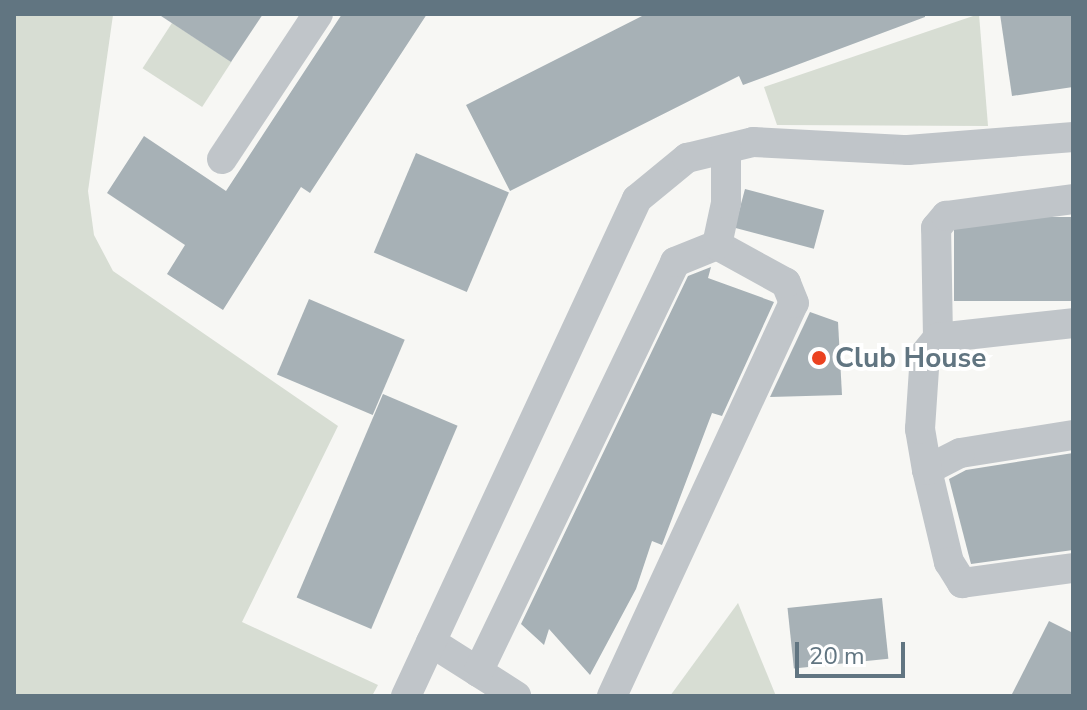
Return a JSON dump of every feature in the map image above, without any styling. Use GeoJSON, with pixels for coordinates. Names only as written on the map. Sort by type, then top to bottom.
{"type":"FeatureCollection","features":[{"type":"Feature","properties":{"kind":"street"},"geometry":{"type":"LineString","coordinates":[[222,159],[318,14]]}},
{"type":"Feature","properties":{"kind":"street"},"geometry":{"type":"LineString","coordinates":[[406,696],[637,199],[687,158],[753,142],[908,150],[1073,137]]}},
{"type":"Feature","properties":{"kind":"street"},"geometry":{"type":"LineString","coordinates":[[717,245],[726,203],[726,149]]}},
{"type":"Feature","properties":{"kind":"street"},"geometry":{"type":"LineString","coordinates":[[1073,199],[946,216],[936,228],[938,338],[925,354],[920,429],[949,562],[962,583],[1073,568]]}},
{"type":"Feature","properties":{"kind":"street"},"geometry":{"type":"LineString","coordinates":[[478,672],[675,262],[717,245]]}},
{"type":"Feature","properties":{"kind":"street"},"geometry":{"type":"LineString","coordinates":[[612,696],[794,303],[786,283],[717,245]]}},
{"type":"Feature","properties":{"kind":"street"},"geometry":{"type":"LineString","coordinates":[[938,338],[1073,323]]}},
{"type":"Feature","properties":{"kind":"street"},"geometry":{"type":"LineString","coordinates":[[927,470],[960,453],[1073,435]]}},
{"type":"Feature","properties":{"kind":"street"},"geometry":{"type":"LineString","coordinates":[[431,642],[516,696]]}},
{"type":"Feature","properties":{"kind":"shaded area"},"geometry":{"type":"Polygon","coordinates":[[[14,14],[113,15],[88,191],[94,235],[113,271],[338,426],[242,622],[378,685],[372,696],[14,696],[14,14]]]}},
{"type":"Feature","properties":{"kind":"shaded area"},"geometry":{"type":"Polygon","coordinates":[[[979,14],[988,126],[777,125],[764,87],[979,14]]]}},
{"type":"Feature","properties":{"kind":"shaded area"},"geometry":{"type":"Polygon","coordinates":[[[172,23],[232,62],[202,107],[143,68],[172,23]]]}},
{"type":"Feature","properties":{"kind":"shaded area"},"geometry":{"type":"Polygon","coordinates":[[[738,603],[776,696],[670,696],[738,603]]]}},
{"type":"Feature","properties":{"kind":"building"},"geometry":{"type":"Polygon","coordinates":[[[158,14],[263,14],[231,62],[158,14]]]}},
{"type":"Feature","properties":{"kind":"building"},"geometry":{"type":"Polygon","coordinates":[[[342,14],[427,14],[310,193],[301,187],[223,310],[167,274],[185,245],[107,193],[144,136],[226,191],[342,14]]]}},
{"type":"Feature","properties":{"kind":"building"},"geometry":{"type":"Polygon","coordinates":[[[646,14],[925,14],[925,17],[743,85],[739,76],[510,191],[466,105],[646,14]]]}},
{"type":"Feature","properties":{"kind":"building"},"geometry":{"type":"Polygon","coordinates":[[[1000,14],[1073,14],[1073,87],[1012,96],[1000,14]]]}},
{"type":"Feature","properties":{"kind":"building"},"geometry":{"type":"Polygon","coordinates":[[[416,153],[509,192],[467,292],[374,252],[416,153]]]}},
{"type":"Feature","properties":{"kind":"building"},"geometry":{"type":"Polygon","coordinates":[[[745,189],[824,210],[814,249],[735,228],[745,189]]]}},
{"type":"Feature","properties":{"kind":"building"},"geometry":{"type":"Polygon","coordinates":[[[954,217],[1073,217],[1073,301],[954,301],[954,217]]]}},
{"type":"Feature","properties":{"kind":"building"},"geometry":{"type":"Polygon","coordinates":[[[711,267],[708,278],[774,302],[722,416],[712,413],[662,545],[652,541],[636,589],[590,675],[549,629],[544,645],[521,624],[688,276],[711,267]]]}},
{"type":"Feature","properties":{"kind":"building"},"geometry":{"type":"Polygon","coordinates":[[[309,299],[405,340],[373,415],[277,374],[309,299]]]}},
{"type":"Feature","properties":{"kind":"building","name":"Club House"},"geometry":{"type":"Polygon","coordinates":[[[810,312],[838,322],[842,395],[770,397],[810,312]]]}},
{"type":"Feature","properties":{"kind":"building"},"geometry":{"type":"Polygon","coordinates":[[[383,394],[458,426],[371,629],[297,597],[383,394]]]}},
{"type":"Feature","properties":{"kind":"building"},"geometry":{"type":"Polygon","coordinates":[[[1073,453],[1073,550],[971,564],[949,479],[966,470],[1073,453]]]}},
{"type":"Feature","properties":{"kind":"building"},"geometry":{"type":"Polygon","coordinates":[[[882,598],[888,659],[794,669],[788,608],[882,598]]]}},
{"type":"Feature","properties":{"kind":"building"},"geometry":{"type":"Polygon","coordinates":[[[1049,621],[1073,633],[1073,696],[1011,696],[1049,621]]]}},
{"type":"Feature","properties":{"kind":"place","name":"Club House"},"geometry":{"type":"Point","coordinates":[819,358]}}]}
